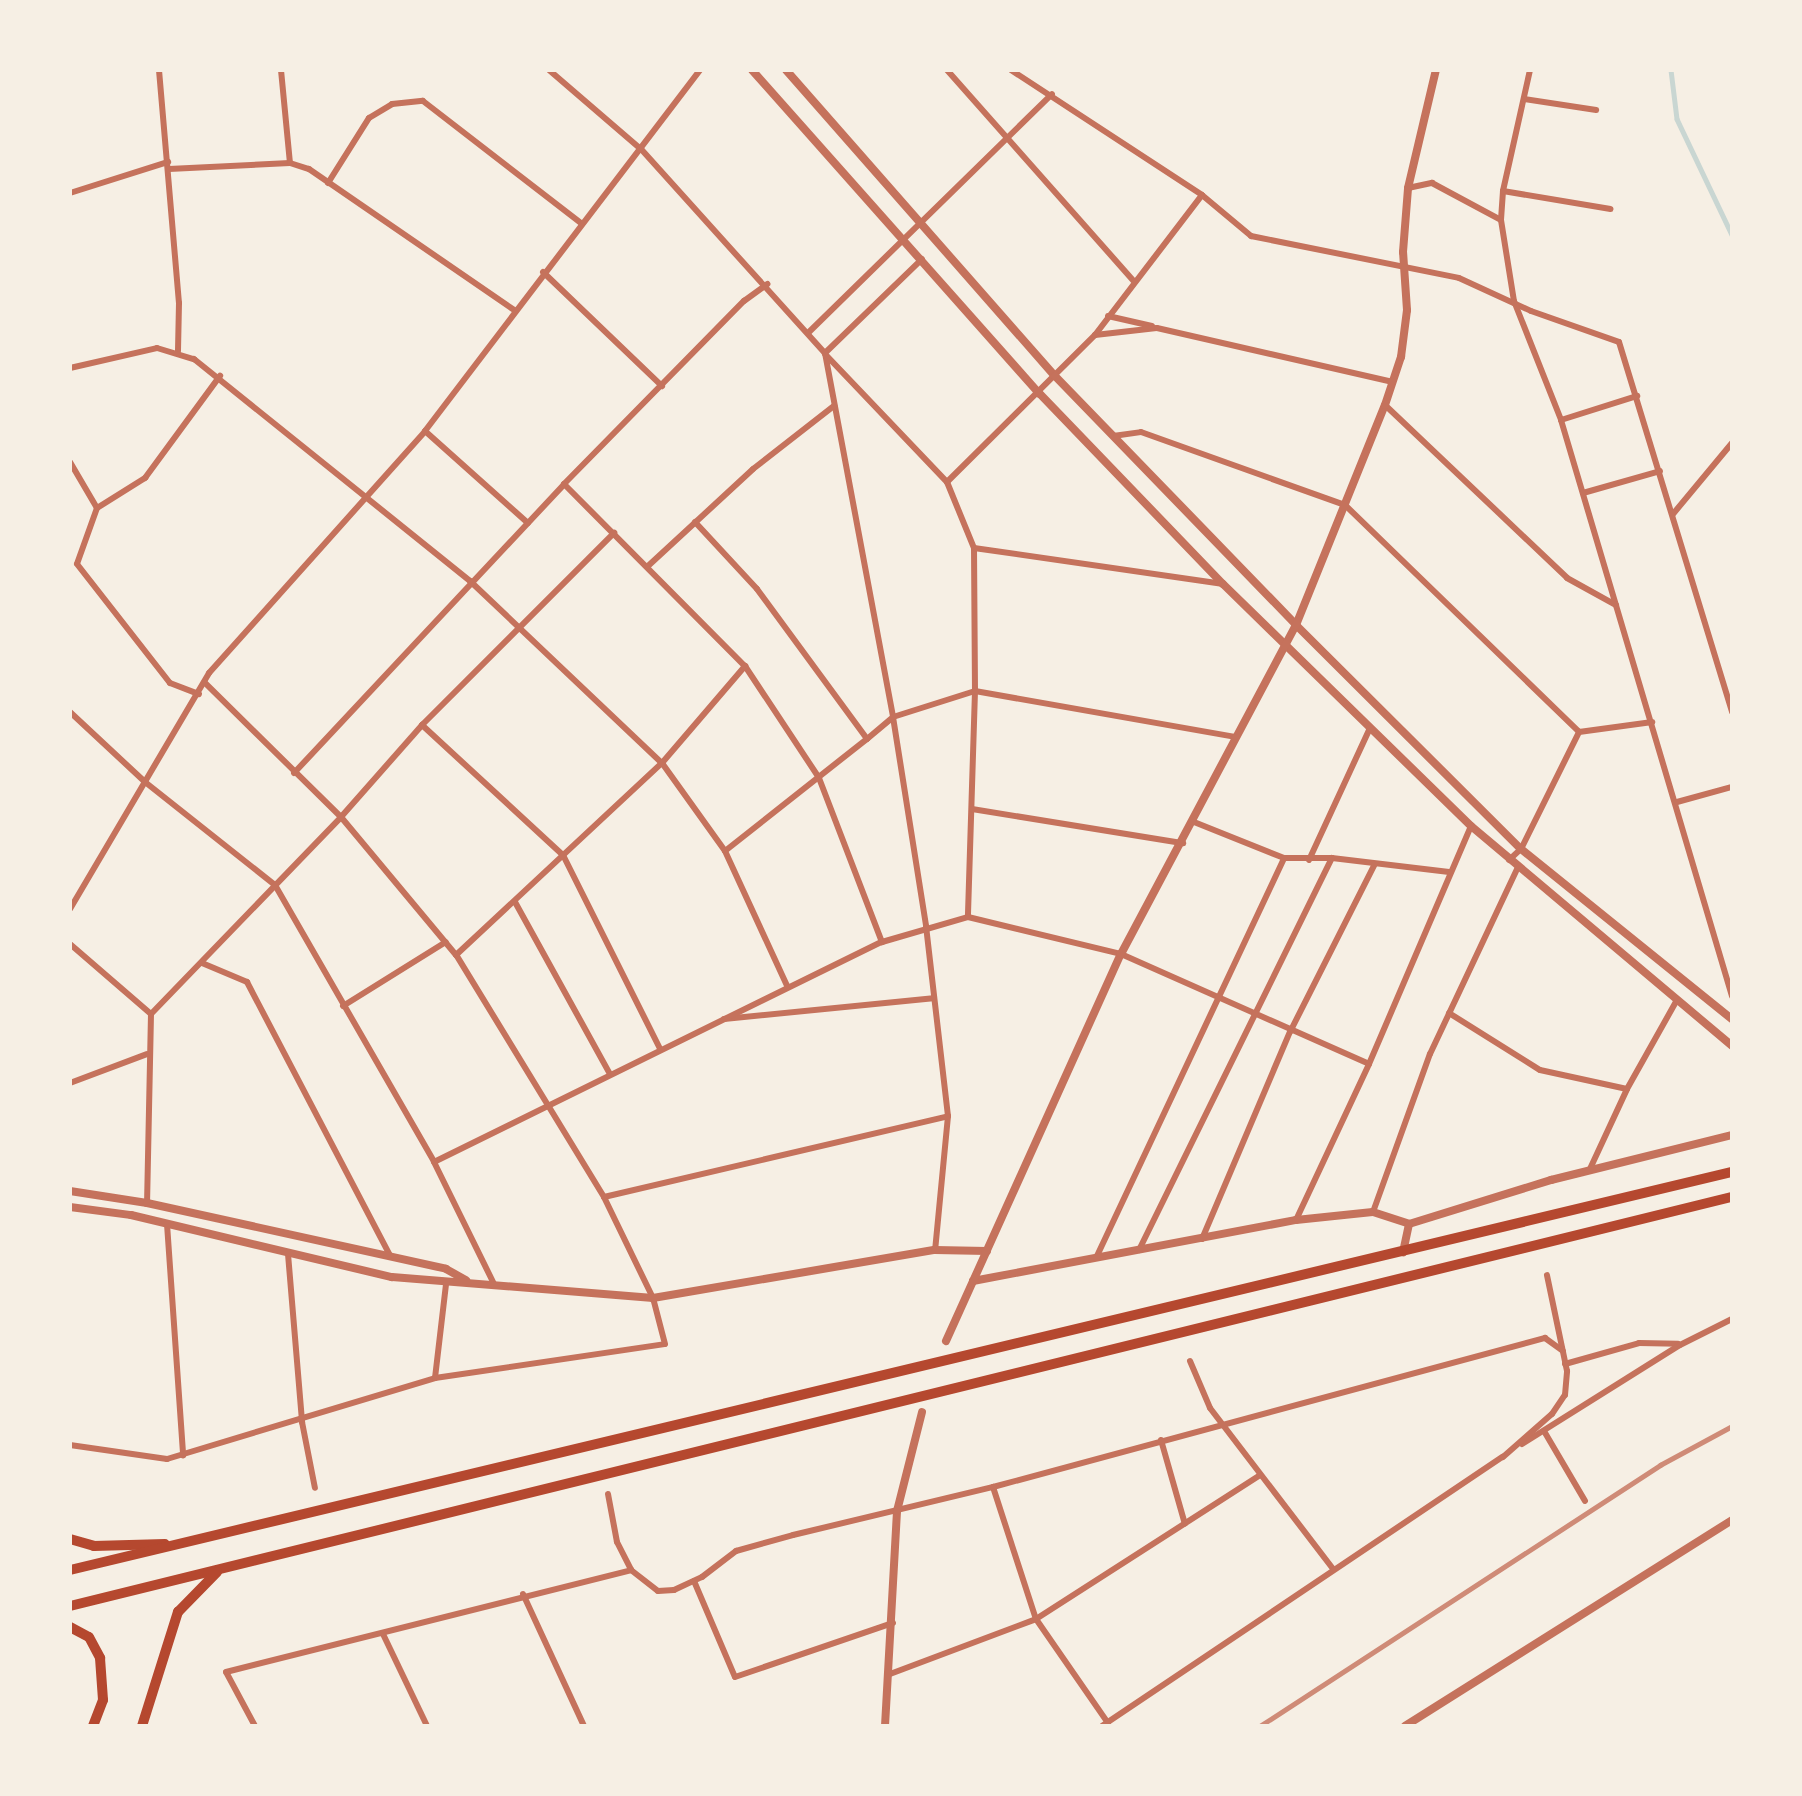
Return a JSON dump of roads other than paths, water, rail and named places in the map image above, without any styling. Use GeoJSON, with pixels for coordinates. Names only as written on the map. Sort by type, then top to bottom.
{"type":"FeatureCollection","features":[{"type":"Feature","properties":{"kind":"highway"},"geometry":{"type":"LineString","coordinates":[[70,1570],[188,1544],[1732,1172]]}},
{"type":"Feature","properties":{"kind":"highway"},"geometry":{"type":"LineString","coordinates":[[70,1606],[1732,1197]]}},
{"type":"Feature","properties":{"kind":"highway"},"geometry":{"type":"LineString","coordinates":[[70,1539],[109,1547],[188,1544]]}},
{"type":"Feature","properties":{"kind":"highway"},"geometry":{"type":"LineString","coordinates":[[142,1726],[178,1612],[191,1594],[220,1569]]}},
{"type":"Feature","properties":{"kind":"highway"},"geometry":{"type":"LineString","coordinates":[[70,1627],[89,1637],[100,1658],[103,1700],[93,1726]]}},
{"type":"Feature","properties":{"kind":"street"},"geometry":{"type":"LineString","coordinates":[[159,70],[169,165],[178,351]]}},
{"type":"Feature","properties":{"kind":"street"},"geometry":{"type":"LineString","coordinates":[[281,70],[290,163]]}},
{"type":"Feature","properties":{"kind":"street"},"geometry":{"type":"LineString","coordinates":[[549,70],[641,149],[767,284],[825,353],[947,482],[974,548],[975,691],[968,917]]}},
{"type":"Feature","properties":{"kind":"street"},"geometry":{"type":"LineString","coordinates":[[70,909],[205,682],[365,494],[425,431],[514,310],[700,70]]}},
{"type":"Feature","properties":{"kind":"street"},"geometry":{"type":"LineString","coordinates":[[752,70],[1040,394],[1223,584],[1471,826],[1732,1046]]}},
{"type":"Feature","properties":{"kind":"street"},"geometry":{"type":"LineString","coordinates":[[786,70],[1055,376],[1296,625],[1521,849],[1732,1019]]}},
{"type":"Feature","properties":{"kind":"street"},"geometry":{"type":"LineString","coordinates":[[947,70],[1133,280]]}},
{"type":"Feature","properties":{"kind":"street"},"geometry":{"type":"LineString","coordinates":[[1011,70],[1052,94],[1202,195],[1251,236],[1404,263],[1459,278],[1619,342],[1732,712]]}},
{"type":"Feature","properties":{"kind":"street"},"geometry":{"type":"LineString","coordinates":[[946,1341],[1121,954],[1194,822],[1283,643],[1296,625],[1385,405],[1393,382],[1406,310],[1404,263],[1408,188],[1436,70]]}},
{"type":"Feature","properties":{"kind":"street"},"geometry":{"type":"LineString","coordinates":[[1530,70],[1503,191],[1501,220],[1514,302],[1561,420],[1677,802],[1732,996]]}},
{"type":"Feature","properties":{"kind":"street"},"geometry":{"type":"LineString","coordinates":[[808,332],[1008,142],[1052,94]]}},
{"type":"Feature","properties":{"kind":"street"},"geometry":{"type":"LineString","coordinates":[[1524,99],[1596,110]]}},
{"type":"Feature","properties":{"kind":"street"},"geometry":{"type":"LineString","coordinates":[[328,183],[369,118],[392,104],[423,102],[582,224]]}},
{"type":"Feature","properties":{"kind":"street"},"geometry":{"type":"LineString","coordinates":[[70,193],[169,165],[290,163],[309,169],[514,310]]}},
{"type":"Feature","properties":{"kind":"street"},"geometry":{"type":"LineString","coordinates":[[1408,188],[1432,183],[1501,220]]}},
{"type":"Feature","properties":{"kind":"street"},"geometry":{"type":"LineString","coordinates":[[1503,191],[1611,209]]}},
{"type":"Feature","properties":{"kind":"street"},"geometry":{"type":"LineString","coordinates":[[947,482],[1040,394],[1095,335],[1133,280],[1202,195]]}},
{"type":"Feature","properties":{"kind":"street"},"geometry":{"type":"LineString","coordinates":[[825,353],[922,259]]}},
{"type":"Feature","properties":{"kind":"street"},"geometry":{"type":"LineString","coordinates":[[543,272],[662,386]]}},
{"type":"Feature","properties":{"kind":"street"},"geometry":{"type":"LineString","coordinates":[[294,773],[470,581],[744,301],[767,284]]}},
{"type":"Feature","properties":{"kind":"street"},"geometry":{"type":"LineString","coordinates":[[1108,316],[1393,382]]}},
{"type":"Feature","properties":{"kind":"street"},"geometry":{"type":"LineString","coordinates":[[1095,335],[1157,328]]}},
{"type":"Feature","properties":{"kind":"street"},"geometry":{"type":"LineString","coordinates":[[70,368],[157,348],[178,351],[220,376],[470,581],[662,763],[725,851],[787,986]]}},
{"type":"Feature","properties":{"kind":"street"},"geometry":{"type":"LineString","coordinates":[[825,353],[893,717],[926,926],[948,1116],[935,1250]]}},
{"type":"Feature","properties":{"kind":"street"},"geometry":{"type":"LineString","coordinates":[[70,570],[78,564],[97,508],[145,478],[220,376]]}},
{"type":"Feature","properties":{"kind":"street"},"geometry":{"type":"LineString","coordinates":[[1561,420],[1637,396]]}},
{"type":"Feature","properties":{"kind":"street"},"geometry":{"type":"LineString","coordinates":[[1385,405],[1567,579],[1616,605]]}},
{"type":"Feature","properties":{"kind":"street"},"geometry":{"type":"LineString","coordinates":[[648,566],[695,522],[834,406]]}},
{"type":"Feature","properties":{"kind":"street"},"geometry":{"type":"LineString","coordinates":[[425,431],[528,523]]}},
{"type":"Feature","properties":{"kind":"street"},"geometry":{"type":"LineString","coordinates":[[1113,436],[1141,432],[1345,505],[1578,732]]}},
{"type":"Feature","properties":{"kind":"street"},"geometry":{"type":"LineString","coordinates":[[1672,513],[1732,443]]}},
{"type":"Feature","properties":{"kind":"street"},"geometry":{"type":"LineString","coordinates":[[70,462],[97,508]]}},
{"type":"Feature","properties":{"kind":"street"},"geometry":{"type":"LineString","coordinates":[[1583,493],[1660,471]]}},
{"type":"Feature","properties":{"kind":"street"},"geometry":{"type":"LineString","coordinates":[[564,484],[745,666],[819,778],[882,942]]}},
{"type":"Feature","properties":{"kind":"street"},"geometry":{"type":"LineString","coordinates":[[695,522],[757,589],[867,740]]}},
{"type":"Feature","properties":{"kind":"street"},"geometry":{"type":"LineString","coordinates":[[147,1203],[147,1054],[151,1014],[341,817],[422,725],[520,630],[614,533]]}},
{"type":"Feature","properties":{"kind":"street"},"geometry":{"type":"LineString","coordinates":[[974,548],[1223,584]]}},
{"type":"Feature","properties":{"kind":"street"},"geometry":{"type":"LineString","coordinates":[[78,564],[170,683],[199,694]]}},
{"type":"Feature","properties":{"kind":"street"},"geometry":{"type":"LineString","coordinates":[[456,955],[516,902],[662,763],[745,666]]}},
{"type":"Feature","properties":{"kind":"street"},"geometry":{"type":"LineString","coordinates":[[70,1445],[167,1459],[302,1422],[435,1378],[664,1344],[653,1298],[604,1197],[545,1106],[456,955],[341,817],[205,682]]}},
{"type":"Feature","properties":{"kind":"street"},"geometry":{"type":"LineString","coordinates":[[725,851],[893,717],[975,691],[1235,737]]}},
{"type":"Feature","properties":{"kind":"street"},"geometry":{"type":"LineString","coordinates":[[71,714],[145,782],[275,885],[434,1162],[493,1282]]}},
{"type":"Feature","properties":{"kind":"street"},"geometry":{"type":"LineString","coordinates":[[1578,732],[1652,722]]}},
{"type":"Feature","properties":{"kind":"street"},"geometry":{"type":"LineString","coordinates":[[422,725],[563,855],[660,1049]]}},
{"type":"Feature","properties":{"kind":"street"},"geometry":{"type":"LineString","coordinates":[[1309,860],[1370,728]]}},
{"type":"Feature","properties":{"kind":"street"},"geometry":{"type":"LineString","coordinates":[[1509,860],[1521,849],[1578,732]]}},
{"type":"Feature","properties":{"kind":"street"},"geometry":{"type":"LineString","coordinates":[[1677,802],[1732,787]]}},
{"type":"Feature","properties":{"kind":"street"},"geometry":{"type":"LineString","coordinates":[[972,809],[1183,843]]}},
{"type":"Feature","properties":{"kind":"street"},"geometry":{"type":"LineString","coordinates":[[1194,822],[1284,858],[1332,858],[1449,872]]}},
{"type":"Feature","properties":{"kind":"street"},"geometry":{"type":"LineString","coordinates":[[1296,1220],[1369,1064],[1449,872],[1471,826]]}},
{"type":"Feature","properties":{"kind":"street"},"geometry":{"type":"LineString","coordinates":[[1096,1259],[1284,858]]}},
{"type":"Feature","properties":{"kind":"street"},"geometry":{"type":"LineString","coordinates":[[1138,1252],[1332,858]]}},
{"type":"Feature","properties":{"kind":"street"},"geometry":{"type":"LineString","coordinates":[[1202,1241],[1290,1032],[1375,864]]}},
{"type":"Feature","properties":{"kind":"street"},"geometry":{"type":"LineString","coordinates":[[1373,1212],[1397,1137],[1449,1013],[1518,867]]}},
{"type":"Feature","properties":{"kind":"street"},"geometry":{"type":"LineString","coordinates":[[516,902],[610,1073]]}},
{"type":"Feature","properties":{"kind":"street"},"geometry":{"type":"LineString","coordinates":[[434,1162],[787,986],[882,942],[926,926],[968,917],[1121,954],[1290,1032],[1369,1064]]}},
{"type":"Feature","properties":{"kind":"street"},"geometry":{"type":"LineString","coordinates":[[343,1006],[446,942]]}},
{"type":"Feature","properties":{"kind":"street"},"geometry":{"type":"LineString","coordinates":[[70,944],[151,1014]]}},
{"type":"Feature","properties":{"kind":"street"},"geometry":{"type":"LineString","coordinates":[[202,963],[247,982],[391,1257]]}},
{"type":"Feature","properties":{"kind":"street"},"geometry":{"type":"LineString","coordinates":[[719,1020],[933,998]]}},
{"type":"Feature","properties":{"kind":"street"},"geometry":{"type":"LineString","coordinates":[[1589,1171],[1627,1088],[1677,1000]]}},
{"type":"Feature","properties":{"kind":"street"},"geometry":{"type":"LineString","coordinates":[[1449,1013],[1540,1070],[1627,1088]]}},
{"type":"Feature","properties":{"kind":"street"},"geometry":{"type":"LineString","coordinates":[[70,1083],[147,1054]]}},
{"type":"Feature","properties":{"kind":"street"},"geometry":{"type":"LineString","coordinates":[[604,1197],[948,1116]]}},
{"type":"Feature","properties":{"kind":"street"},"geometry":{"type":"LineString","coordinates":[[974,1281],[1202,1241],[1296,1220],[1373,1212],[1409,1224],[1589,1171],[1732,1135]]}},
{"type":"Feature","properties":{"kind":"street"},"geometry":{"type":"LineString","coordinates":[[70,1191],[147,1203],[446,1269],[466,1280]]}},
{"type":"Feature","properties":{"kind":"street"},"geometry":{"type":"LineString","coordinates":[[70,1207],[167,1224],[288,1254],[446,1284],[466,1280],[653,1298],[935,1250],[987,1251]]}},
{"type":"Feature","properties":{"kind":"street"},"geometry":{"type":"LineString","coordinates":[[167,1224],[183,1455]]}},
{"type":"Feature","properties":{"kind":"street"},"geometry":{"type":"LineString","coordinates":[[1404,1252],[1409,1224]]}},
{"type":"Feature","properties":{"kind":"street"},"geometry":{"type":"LineString","coordinates":[[288,1254],[302,1422],[315,1488]]}},
{"type":"Feature","properties":{"kind":"street"},"geometry":{"type":"LineString","coordinates":[[1503,1457],[1552,1414],[1565,1395],[1563,1351],[1546,1275]]}},
{"type":"Feature","properties":{"kind":"street"},"geometry":{"type":"LineString","coordinates":[[435,1378],[446,1284]]}},
{"type":"Feature","properties":{"kind":"street"},"geometry":{"type":"LineString","coordinates":[[993,1487],[1036,1619],[1105,1724],[1503,1457],[1680,1345],[1732,1319]]}},
{"type":"Feature","properties":{"kind":"street"},"geometry":{"type":"LineString","coordinates":[[607,1494],[617,1542],[631,1570],[658,1591],[694,1581],[736,1550],[993,1487],[1545,1338],[1563,1351]]}},
{"type":"Feature","properties":{"kind":"street"},"geometry":{"type":"LineString","coordinates":[[1565,1364],[1639,1343],[1680,1345]]}},
{"type":"Feature","properties":{"kind":"street"},"geometry":{"type":"LineString","coordinates":[[1190,1361],[1221,1424],[1333,1569]]}},
{"type":"Feature","properties":{"kind":"street"},"geometry":{"type":"LineString","coordinates":[[885,1726],[893,1623],[897,1511],[922,1412]]}},
{"type":"Feature","properties":{"kind":"street"},"geometry":{"type":"LineString","coordinates":[[1544,1431],[1585,1501]]}},
{"type":"Feature","properties":{"kind":"street"},"geometry":{"type":"LineString","coordinates":[[1161,1440],[1185,1524]]}},
{"type":"Feature","properties":{"kind":"street"},"geometry":{"type":"LineString","coordinates":[[890,1674],[1036,1619],[1261,1475]]}},
{"type":"Feature","properties":{"kind":"street"},"geometry":{"type":"LineString","coordinates":[[1405,1726],[1732,1520]]}},
{"type":"Feature","properties":{"kind":"street"},"geometry":{"type":"LineString","coordinates":[[255,1726],[226,1672],[383,1634],[523,1594],[631,1570]]}},
{"type":"Feature","properties":{"kind":"street"},"geometry":{"type":"LineString","coordinates":[[694,1581],[735,1677],[893,1623]]}},
{"type":"Feature","properties":{"kind":"street"},"geometry":{"type":"LineString","coordinates":[[523,1594],[584,1726]]}},
{"type":"Feature","properties":{"kind":"street"},"geometry":{"type":"LineString","coordinates":[[383,1634],[427,1726]]}},
{"type":"Feature","properties":{"kind":"waterway"},"geometry":{"type":"LineString","coordinates":[[1671,70],[1677,119],[1732,235]]}},
{"type":"Feature","properties":{"kind":"railway"},"geometry":{"type":"LineString","coordinates":[[1260,1726],[1660,1465],[1732,1426]]}}]}
